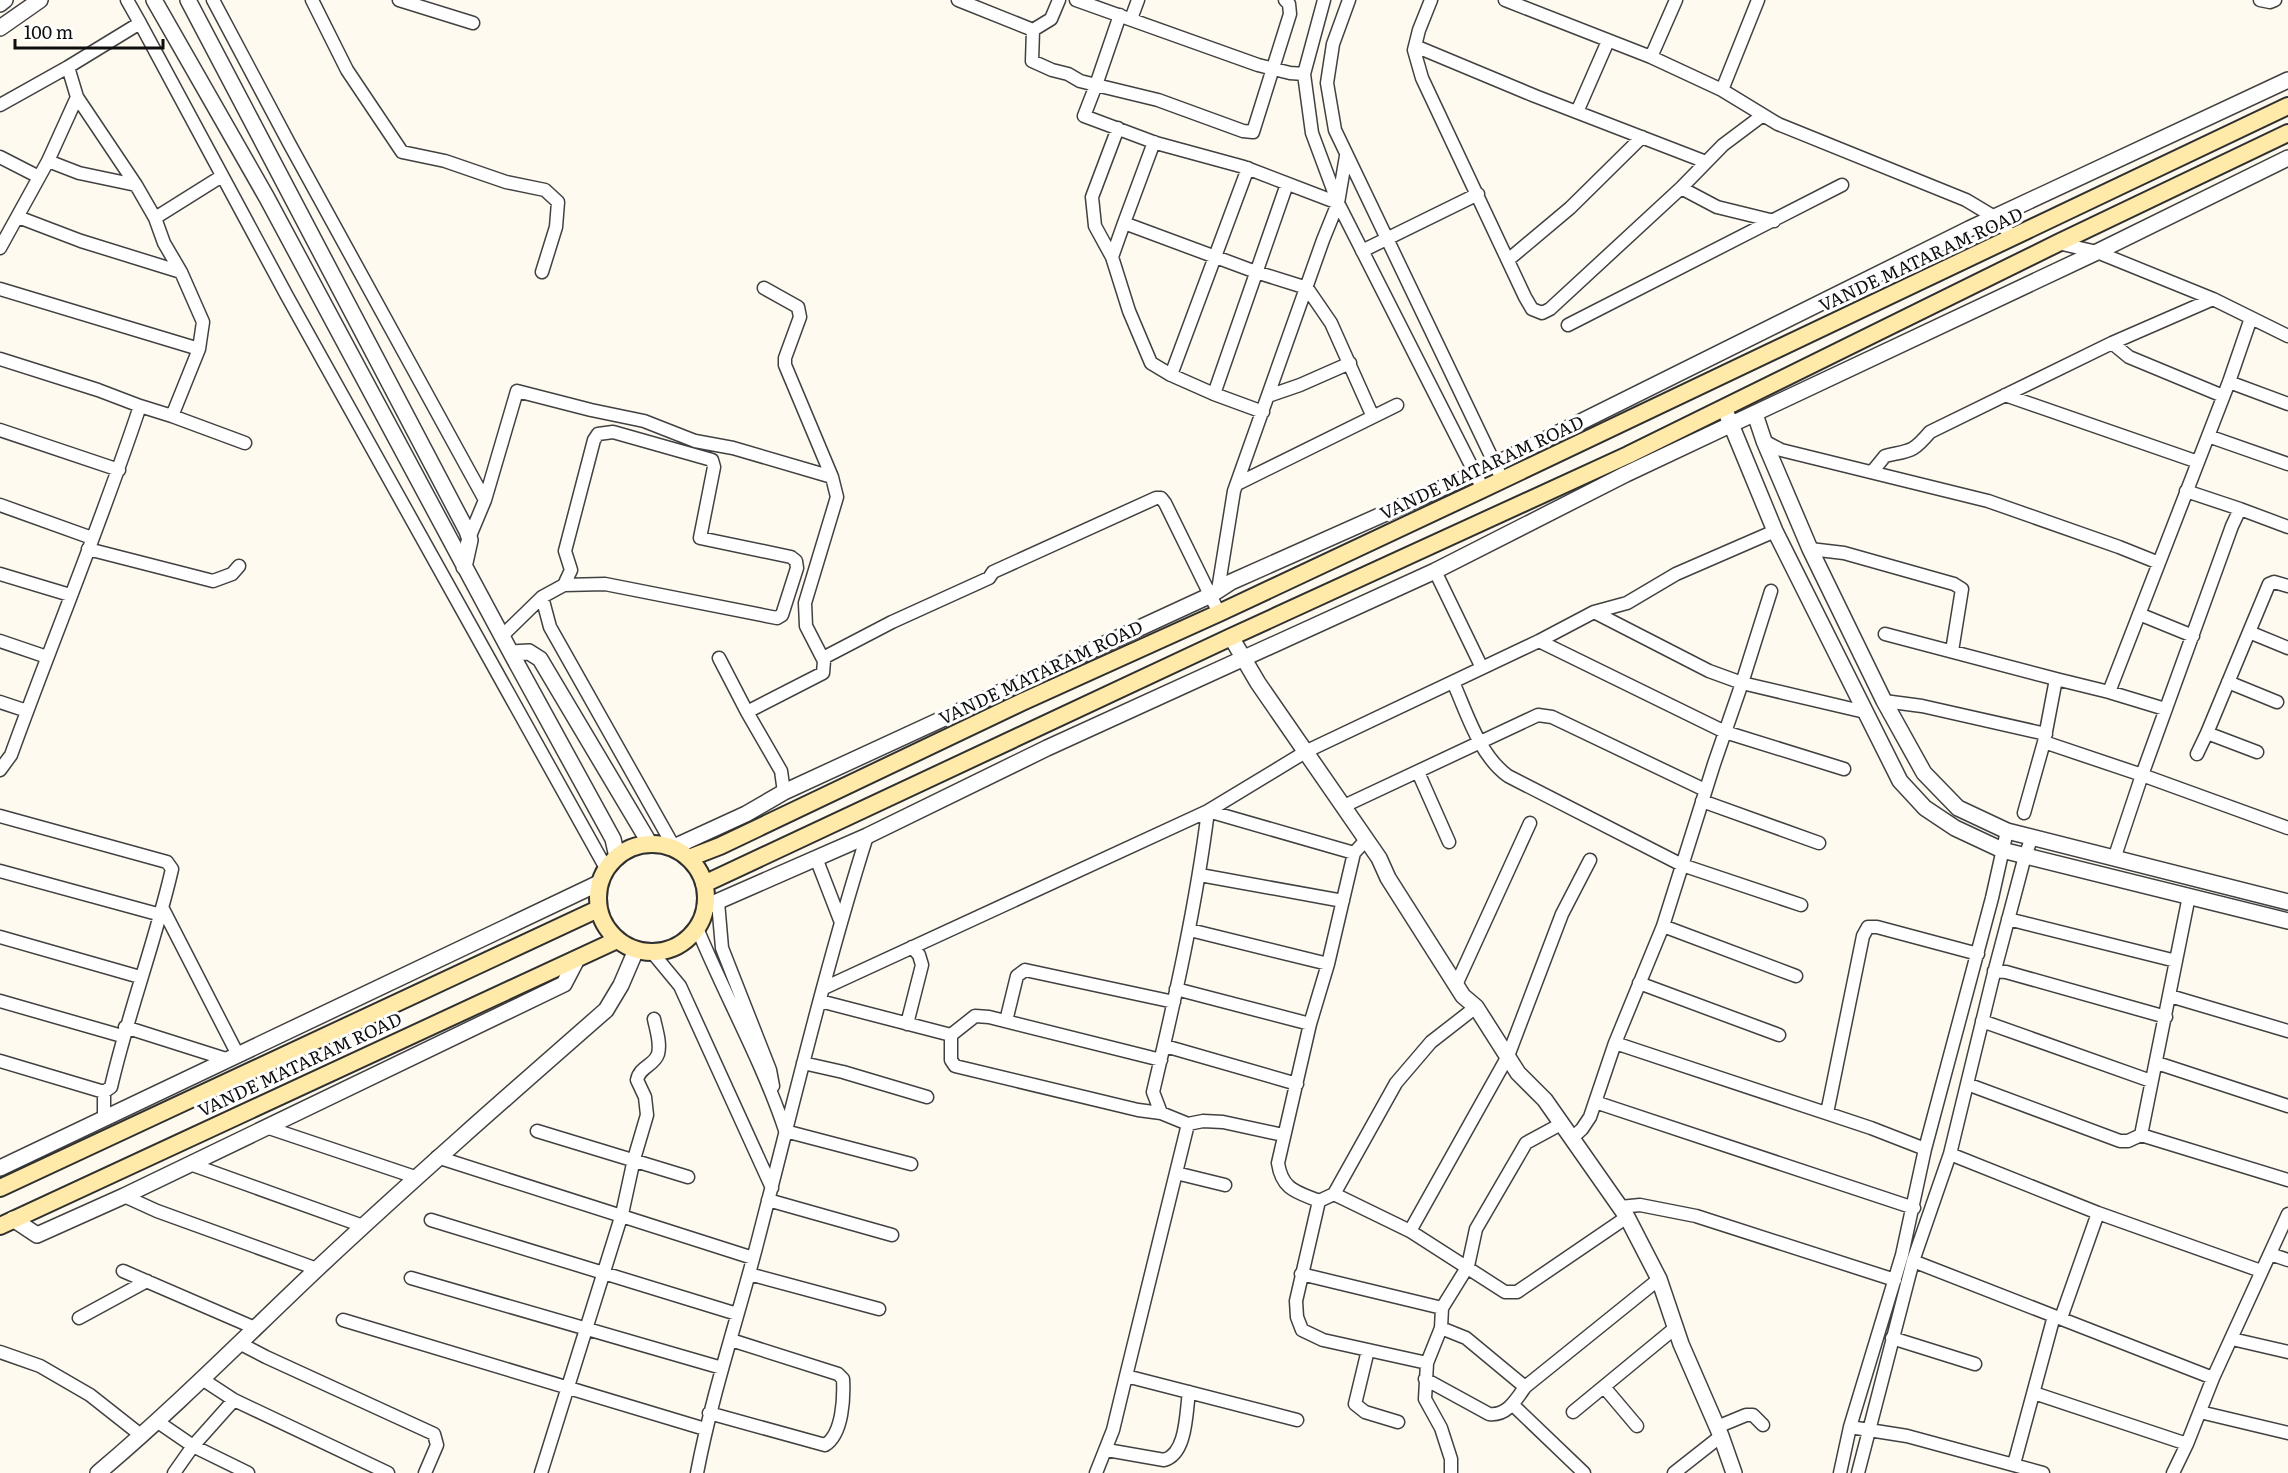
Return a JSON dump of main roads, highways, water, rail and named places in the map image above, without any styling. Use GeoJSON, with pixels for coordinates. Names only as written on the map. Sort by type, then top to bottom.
{"type":"FeatureCollection","features":[{"type":"Feature","properties":{"kind":"main road","name":"VANDE MATARAM ROAD"},"geometry":{"type":"LineString","coordinates":[[689,858],[720,846],[1032,698],[1483,489],[1499,472],[2013,238],[2288,106]]}},
{"type":"Feature","properties":{"kind":"main road"},"geometry":{"type":"LineString","coordinates":[[704,884],[1231,637],[1618,460],[2058,243],[2288,133]]}},
{"type":"Feature","properties":{"kind":"main road"},"geometry":{"type":"LineString","coordinates":[[650,844],[674,847],[689,858],[699,870],[712,904],[697,928],[680,944],[659,952],[644,951],[617,940],[605,926],[598,909],[608,870],[624,851],[639,845],[650,844]]}},
{"type":"Feature","properties":{"kind":"main road","name":"VANDE MATARAM ROAD"},"geometry":{"type":"LineString","coordinates":[[0,1188],[598,909]]}},
{"type":"Feature","properties":{"kind":"main road","name":"VANDE MATARAM ROAD"},"geometry":{"type":"LineString","coordinates":[[6,1222],[617,940]]}}]}
